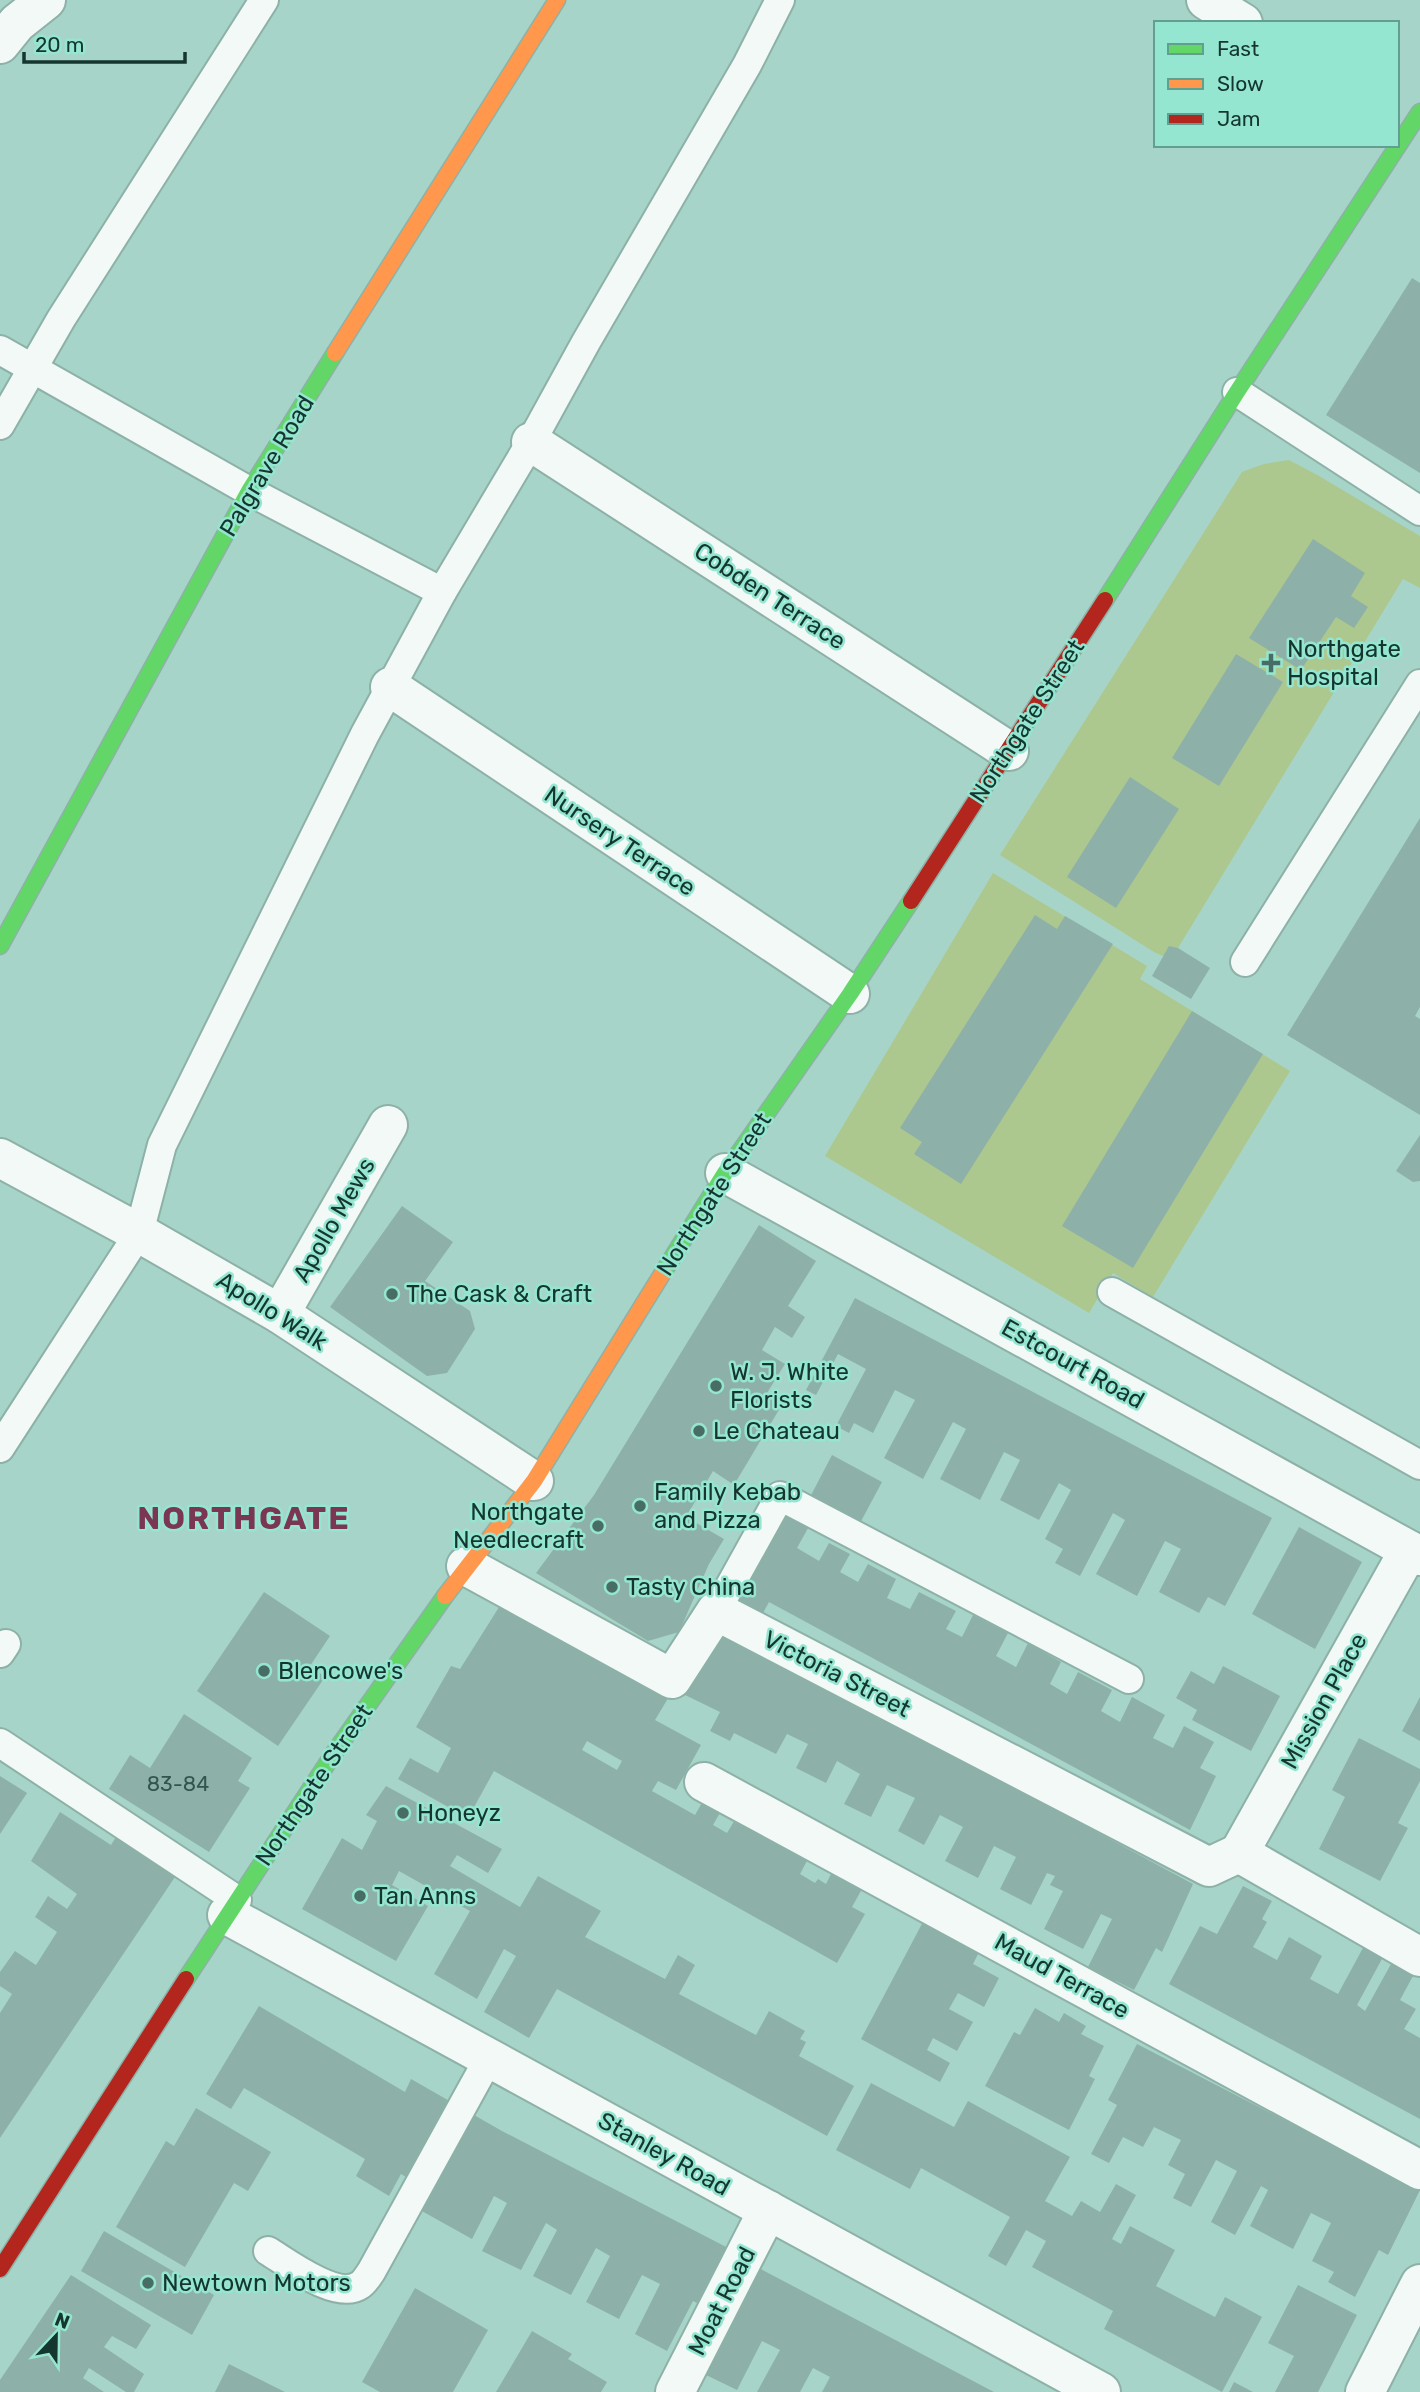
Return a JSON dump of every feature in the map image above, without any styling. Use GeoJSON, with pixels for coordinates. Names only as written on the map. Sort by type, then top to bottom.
{"type":"FeatureCollection","features":[{"type":"Feature","properties":{"kind":"street"},"geometry":{"type":"LineString","coordinates":[[0,44],[18,23],[46,0]]}},
{"type":"Feature","properties":{"kind":"street","name":"Palgrave Road"},"geometry":{"type":"LineString","coordinates":[[0,946],[249,491],[557,0]]}},
{"type":"Feature","properties":{"kind":"street"},"geometry":{"type":"LineString","coordinates":[[1206,0],[1240,21]]}},
{"type":"Feature","properties":{"kind":"street","name":"Northgate Street"},"geometry":{"type":"LineString","coordinates":[[1399,136],[1410,119]]}},
{"type":"Feature","properties":{"kind":"street","name":"Northgate Street"},"geometry":{"type":"LineString","coordinates":[[0,2269],[334,1753],[466,1566],[534,1480],[725,1173],[850,994],[1009,751],[1392,147]]}},
{"type":"Feature","properties":{"kind":"street","name":"Cobden Terrace"},"geometry":{"type":"LineString","coordinates":[[531,442],[1009,751]]}},
{"type":"Feature","properties":{"kind":"street","name":"Nursery Terrace"},"geometry":{"type":"LineString","coordinates":[[390,687],[850,994]]}},
{"type":"Feature","properties":{"kind":"street","name":"Apollo Mews"},"geometry":{"type":"LineString","coordinates":[[279,1314],[387,1125]]}},
{"type":"Feature","properties":{"kind":"street","name":"Apollo Walk"},"geometry":{"type":"LineString","coordinates":[[0,1158],[139,1233],[279,1314],[534,1480]]}},
{"type":"Feature","properties":{"kind":"street","name":"Estcourt Road"},"geometry":{"type":"LineString","coordinates":[[725,1173],[1414,1553]]}},
{"type":"Feature","properties":{"kind":"street","name":"Mission Place"},"geometry":{"type":"LineString","coordinates":[[1239,1853],[1414,1553]]}},
{"type":"Feature","properties":{"kind":"street"},"geometry":{"type":"LineString","coordinates":[[466,1566],[672,1679],[716,1611]]}},
{"type":"Feature","properties":{"kind":"street","name":"Victoria Street"},"geometry":{"type":"LineString","coordinates":[[716,1611],[1209,1867],[1239,1853]]}},
{"type":"Feature","properties":{"kind":"street","name":"Maud Terrace"},"geometry":{"type":"LineString","coordinates":[[704,1782],[1420,2170]]}},
{"type":"Feature","properties":{"kind":"street"},"geometry":{"type":"LineString","coordinates":[[1239,1853],[1420,1958]]}},
{"type":"Feature","properties":{"kind":"street","name":"Stanley Road"},"geometry":{"type":"LineString","coordinates":[[232,1908],[489,2058],[1101,2392]]}},
{"type":"Feature","properties":{"kind":"street","name":"Moat Road"},"geometry":{"type":"LineString","coordinates":[[676,2392],[768,2210]]}},
{"type":"Feature","properties":{"kind":"street"},"geometry":{"type":"LineString","coordinates":[[1365,2392],[1420,2284]]}},
{"type":"Feature","properties":{"kind":"lane"},"geometry":{"type":"LineString","coordinates":[[0,425],[61,319],[264,0]]}},
{"type":"Feature","properties":{"kind":"lane"},"geometry":{"type":"LineString","coordinates":[[0,1448],[139,1233],[162,1145],[365,734],[442,592],[747,65],[780,0]]}},
{"type":"Feature","properties":{"kind":"lane"},"geometry":{"type":"LineString","coordinates":[[0,350],[249,491],[442,592]]}},
{"type":"Feature","properties":{"kind":"lane"},"geometry":{"type":"LineString","coordinates":[[1237,392],[1420,511]]}},
{"type":"Feature","properties":{"kind":"lane"},"geometry":{"type":"LineString","coordinates":[[1245,962],[1420,684]]}},
{"type":"Feature","properties":{"kind":"lane"},"geometry":{"type":"LineString","coordinates":[[1112,1293],[1420,1465]]}},
{"type":"Feature","properties":{"kind":"lane"},"geometry":{"type":"LineString","coordinates":[[716,1611],[779,1496],[1129,1679]]}},
{"type":"Feature","properties":{"kind":"lane"},"geometry":{"type":"LineString","coordinates":[[0,1743],[232,1908]]}},
{"type":"Feature","properties":{"kind":"lane"},"geometry":{"type":"LineString","coordinates":[[268,2251],[324,2284],[347,2290],[360,2285],[371,2273],[489,2058]]}},
{"type":"Feature","properties":{"kind":"green space"},"geometry":{"type":"Polygon","coordinates":[[[1289,460],[1420,536],[1420,588],[1403,579],[1178,948],[1163,956],[1000,855],[1242,472],[1264,464],[1289,460]]]}},
{"type":"Feature","properties":{"kind":"green space"},"geometry":{"type":"Polygon","coordinates":[[[993,873],[1147,966],[1140,979],[1290,1071],[1153,1297],[1113,1273],[1089,1313],[825,1156],[993,873]]]}},
{"type":"Feature","properties":{"kind":"building"},"geometry":{"type":"Polygon","coordinates":[[[1412,278],[1420,283],[1420,473],[1326,415],[1412,278]]]}},
{"type":"Feature","properties":{"kind":"building"},"geometry":{"type":"Polygon","coordinates":[[[1313,539],[1365,573],[1351,596],[1368,607],[1354,628],[1336,617],[1301,670],[1249,638],[1313,539]]]}},
{"type":"Feature","properties":{"kind":"building"},"geometry":{"type":"Polygon","coordinates":[[[1236,654],[1283,682],[1219,786],[1172,758],[1236,654]]]}},
{"type":"Feature","properties":{"kind":"building"},"geometry":{"type":"Polygon","coordinates":[[[1130,777],[1179,809],[1116,908],[1067,877],[1130,777]]]}},
{"type":"Feature","properties":{"kind":"building"},"geometry":{"type":"Polygon","coordinates":[[[1420,818],[1420,1007],[1415,1016],[1420,1019],[1420,1115],[1287,1035],[1420,818]]]}},
{"type":"Feature","properties":{"kind":"building"},"geometry":{"type":"Polygon","coordinates":[[[1035,915],[1057,929],[1065,916],[1113,944],[961,1184],[914,1154],[922,1142],[900,1128],[1035,915]]]}},
{"type":"Feature","properties":{"kind":"building"},"geometry":{"type":"Polygon","coordinates":[[[1169,946],[1178,948],[1210,968],[1191,999],[1152,976],[1169,946]]]}},
{"type":"Feature","properties":{"kind":"building"},"geometry":{"type":"Polygon","coordinates":[[[1192,1011],[1263,1054],[1133,1268],[1062,1226],[1192,1011]]]}},
{"type":"Feature","properties":{"kind":"building"},"geometry":{"type":"Polygon","coordinates":[[[1420,1135],[1420,1181],[1413,1182],[1396,1171],[1420,1135]]]}},
{"type":"Feature","properties":{"kind":"building","name":"The Cask & Craft"},"geometry":{"type":"Polygon","coordinates":[[[402,1206],[453,1242],[425,1281],[470,1311],[475,1329],[447,1373],[427,1376],[330,1307],[402,1206]]]}},
{"type":"Feature","properties":{"kind":"building"},"geometry":{"type":"Polygon","coordinates":[[[759,1225],[816,1261],[788,1306],[805,1317],[792,1338],[775,1327],[762,1350],[785,1364],[767,1393],[783,1403],[734,1485],[713,1471],[686,1517],[724,1539],[709,1564],[679,1632],[648,1641],[536,1573],[594,1495],[759,1225]]]}},
{"type":"Feature","properties":{"kind":"building"},"geometry":{"type":"Polygon","coordinates":[[[855,1298],[1272,1518],[1225,1606],[1208,1597],[1199,1613],[1159,1592],[1181,1549],[1165,1541],[1137,1596],[1096,1574],[1125,1520],[1113,1513],[1080,1576],[1055,1563],[1063,1549],[1045,1539],[1071,1490],[1059,1483],[1039,1520],[1000,1500],[1020,1460],[1004,1452],[980,1500],[940,1479],[966,1429],[953,1422],[923,1479],[884,1458],[915,1400],[895,1390],[873,1433],[854,1423],[849,1433],[836,1426],[866,1369],[838,1354],[816,1395],[806,1390],[855,1298]]]}},
{"type":"Feature","properties":{"kind":"building"},"geometry":{"type":"Polygon","coordinates":[[[832,1455],[882,1482],[859,1525],[809,1499],[832,1455]]]}},
{"type":"Feature","properties":{"kind":"building"},"geometry":{"type":"Polygon","coordinates":[[[782,1506],[812,1521],[797,1548],[819,1561],[829,1543],[850,1554],[840,1572],[858,1582],[868,1564],[896,1579],[887,1598],[910,1609],[919,1592],[956,1611],[946,1629],[962,1637],[973,1615],[1008,1633],[996,1656],[1016,1667],[1028,1643],[1061,1662],[1050,1684],[1067,1694],[1078,1672],[1112,1690],[1101,1711],[1120,1722],[1132,1697],[1165,1715],[1153,1738],[1173,1748],[1184,1726],[1214,1742],[1200,1768],[1216,1776],[1190,1830],[769,1602],[763,1613],[734,1600],[782,1506]]]}},
{"type":"Feature","properties":{"kind":"building"},"geometry":{"type":"Polygon","coordinates":[[[1299,1527],[1362,1562],[1315,1649],[1252,1614],[1299,1527]]]}},
{"type":"Feature","properties":{"kind":"building","name":"Blencowe's"},"geometry":{"type":"Polygon","coordinates":[[[264,1592],[330,1636],[310,1666],[325,1677],[278,1746],[197,1691],[264,1592]]]}},
{"type":"Feature","properties":{"kind":"building"},"geometry":{"type":"Polygon","coordinates":[[[501,1604],[670,1695],[655,1720],[701,1745],[676,1790],[658,1781],[652,1791],[695,1815],[703,1801],[721,1811],[713,1825],[727,1833],[736,1818],[808,1859],[800,1874],[815,1883],[818,1879],[826,1884],[832,1872],[862,1889],[852,1907],[865,1914],[837,1963],[494,1771],[468,1818],[398,1779],[410,1758],[438,1773],[451,1748],[416,1727],[451,1666],[460,1669],[501,1604]],[[587,1741],[582,1750],[617,1770],[622,1761],[587,1741]]]}},
{"type":"Feature","properties":{"kind":"building"},"geometry":{"type":"Polygon","coordinates":[[[717,1627],[1193,1884],[1162,1952],[1156,1948],[1134,1990],[1116,1981],[1110,1994],[1082,1979],[1112,1919],[1101,1914],[1083,1949],[1044,1929],[1063,1891],[1050,1885],[1055,1876],[1047,1873],[1031,1905],[1000,1889],[1016,1857],[994,1846],[978,1878],[945,1861],[963,1827],[940,1815],[924,1845],[898,1831],[915,1798],[887,1785],[871,1817],[844,1804],[860,1774],[837,1761],[826,1783],[796,1768],[808,1744],[787,1734],[776,1754],[734,1733],[730,1741],[710,1731],[720,1712],[683,1694],[717,1627]]]}},
{"type":"Feature","properties":{"kind":"building"},"geometry":{"type":"Polygon","coordinates":[[[1223,1666],[1280,1696],[1251,1751],[1192,1720],[1197,1710],[1176,1698],[1191,1671],[1214,1684],[1223,1666]]]}},
{"type":"Feature","properties":{"kind":"building"},"geometry":{"type":"Polygon","coordinates":[[[1420,1697],[1420,1741],[1402,1731],[1420,1697]]]}},
{"type":"Feature","properties":{"kind":"building"},"geometry":{"type":"Polygon","coordinates":[[[184,1714],[252,1758],[238,1781],[250,1788],[209,1852],[109,1789],[130,1755],[150,1768],[184,1714]]]}},
{"type":"Feature","properties":{"kind":"building"},"geometry":{"type":"Polygon","coordinates":[[[1359,1738],[1420,1769],[1420,1781],[1398,1823],[1408,1828],[1380,1881],[1319,1849],[1345,1797],[1332,1790],[1359,1738]]]}},
{"type":"Feature","properties":{"kind":"building"},"geometry":{"type":"Polygon","coordinates":[[[0,1776],[27,1793],[0,1834],[0,1776]]]}},
{"type":"Feature","properties":{"kind":"building"},"geometry":{"type":"Polygon","coordinates":[[[386,1786],[502,1849],[488,1873],[457,1855],[450,1866],[520,1907],[538,1876],[601,1911],[585,1937],[665,1979],[678,1955],[695,1965],[679,1994],[756,2035],[769,2011],[805,2031],[800,2039],[806,2042],[799,2056],[854,2086],[827,2136],[557,1989],[529,2038],[484,2012],[516,1956],[504,1949],[477,1999],[434,1974],[470,1911],[399,1871],[392,1885],[428,1906],[396,1961],[302,1909],[342,1838],[362,1850],[377,1821],[366,1815],[386,1786]]]}},
{"type":"Feature","properties":{"kind":"building"},"geometry":{"type":"Polygon","coordinates":[[[60,1812],[111,1845],[121,1829],[181,1868],[0,2138],[0,2013],[12,1994],[0,1986],[0,1972],[15,1951],[36,1965],[57,1932],[35,1917],[48,1896],[67,1909],[77,1894],[31,1861],[60,1812]]]}},
{"type":"Feature","properties":{"kind":"building"},"geometry":{"type":"Polygon","coordinates":[[[1243,1886],[1272,1901],[1262,1919],[1267,1922],[1253,1947],[1277,1960],[1289,1937],[1322,1956],[1310,1979],[1338,1994],[1364,1946],[1383,1957],[1357,2005],[1365,2011],[1391,1964],[1413,1976],[1400,2000],[1416,2009],[1404,2029],[1420,2038],[1420,2119],[1169,1984],[1200,1926],[1217,1934],[1243,1886]]]}},
{"type":"Feature","properties":{"kind":"building"},"geometry":{"type":"Polygon","coordinates":[[[924,1920],[980,1950],[973,1964],[999,1978],[984,2007],[958,1993],[949,2009],[973,2022],[957,2051],[933,2038],[927,2050],[950,2063],[940,2082],[861,2039],[924,1920]]]}},
{"type":"Feature","properties":{"kind":"building"},"geometry":{"type":"Polygon","coordinates":[[[259,2006],[405,2092],[411,2079],[502,2131],[732,2250],[703,2306],[693,2301],[667,2351],[635,2334],[660,2284],[642,2275],[619,2319],[586,2302],[610,2256],[596,2248],[571,2295],[533,2276],[557,2230],[546,2223],[521,2270],[482,2251],[507,2203],[494,2196],[472,2239],[420,2210],[432,2192],[401,2174],[389,2196],[356,2176],[365,2159],[244,2088],[231,2109],[206,2094],[259,2006]]]}},
{"type":"Feature","properties":{"kind":"building"},"geometry":{"type":"Polygon","coordinates":[[[1035,2008],[1059,2022],[1064,2013],[1086,2026],[1081,2034],[1104,2046],[1089,2076],[1095,2079],[1069,2130],[985,2086],[1014,2032],[1020,2035],[1035,2008]]]}},
{"type":"Feature","properties":{"kind":"building"},"geometry":{"type":"Polygon","coordinates":[[[1137,2044],[1420,2190],[1388,2255],[1379,2250],[1355,2297],[1328,2282],[1334,2272],[1312,2261],[1331,2223],[1311,2213],[1293,2249],[1250,2226],[1268,2190],[1261,2186],[1235,2235],[1211,2222],[1237,2171],[1216,2160],[1191,2207],[1173,2198],[1185,2174],[1168,2165],[1181,2140],[1154,2127],[1143,2147],[1123,2137],[1109,2163],[1091,2154],[1117,2105],[1108,2100],[1137,2044]]]}},
{"type":"Feature","properties":{"kind":"building"},"geometry":{"type":"Polygon","coordinates":[[[871,2083],[954,2127],[968,2101],[1070,2157],[1045,2201],[1072,2216],[1081,2201],[1100,2212],[1116,2184],[1136,2195],[1112,2239],[1121,2244],[1130,2226],[1175,2250],[1156,2286],[1215,2317],[1225,2297],[1262,2317],[1222,2392],[1104,2329],[1113,2311],[1032,2267],[1046,2241],[1026,2230],[1006,2266],[988,2256],[1010,2217],[921,2168],[910,2189],[836,2150],[871,2083]]]}},
{"type":"Feature","properties":{"kind":"building"},"geometry":{"type":"Polygon","coordinates":[[[196,2108],[271,2152],[248,2191],[234,2183],[185,2267],[116,2227],[166,2141],[174,2146],[196,2108]]]}},
{"type":"Feature","properties":{"kind":"building","name":"Newtown Motors"},"geometry":{"type":"Polygon","coordinates":[[[104,2231],[214,2295],[192,2335],[81,2271],[104,2231]]]}},
{"type":"Feature","properties":{"kind":"building"},"geometry":{"type":"Polygon","coordinates":[[[755,2266],[994,2392],[822,2392],[830,2377],[813,2368],[800,2392],[757,2392],[780,2350],[762,2341],[737,2390],[706,2375],[734,2320],[728,2317],[755,2266]]]}},
{"type":"Feature","properties":{"kind":"building"},"geometry":{"type":"Polygon","coordinates":[[[71,2275],[151,2325],[136,2349],[112,2336],[104,2347],[144,2374],[134,2392],[126,2392],[89,2368],[83,2378],[104,2392],[0,2392],[0,2380],[71,2275]]]}},
{"type":"Feature","properties":{"kind":"building"},"geometry":{"type":"Polygon","coordinates":[[[1298,2285],[1357,2315],[1318,2392],[1275,2392],[1294,2356],[1268,2343],[1298,2285]]]}},
{"type":"Feature","properties":{"kind":"building"},"geometry":{"type":"Polygon","coordinates":[[[415,2288],[488,2330],[453,2392],[380,2392],[362,2382],[415,2288]]]}},
{"type":"Feature","properties":{"kind":"building"},"geometry":{"type":"Polygon","coordinates":[[[532,2331],[572,2354],[568,2359],[607,2382],[601,2392],[496,2392],[532,2331]]]}},
{"type":"Feature","properties":{"kind":"building"},"geometry":{"type":"Polygon","coordinates":[[[229,2364],[285,2392],[215,2392],[229,2364]]]}},
{"type":"Feature","properties":{"kind":"building"},"geometry":{"type":"Polygon","coordinates":[[[1234,2382],[1253,2392],[1229,2392],[1234,2382]]]}},
{"type":"Feature","properties":{"kind":"traffic: fast"},"geometry":{"type":"LineString","coordinates":[[1399,144],[1420,112]]}},
{"type":"Feature","properties":{"kind":"traffic: fast"},"geometry":{"type":"LineString","coordinates":[[1105,600],[1397,147]]}},
{"type":"Feature","properties":{"kind":"traffic: fast"},"geometry":{"type":"LineString","coordinates":[[0,946],[249,491],[335,353]]}},
{"type":"Feature","properties":{"kind":"traffic: fast"},"geometry":{"type":"LineString","coordinates":[[664,1271],[725,1173],[850,994],[911,901]]}},
{"type":"Feature","properties":{"kind":"traffic: fast"},"geometry":{"type":"LineString","coordinates":[[186,1979],[334,1753],[445,1596]]}},
{"type":"Feature","properties":{"kind":"traffic: slow"},"geometry":{"type":"LineString","coordinates":[[335,353],[557,0]]}},
{"type":"Feature","properties":{"kind":"traffic: slow"},"geometry":{"type":"LineString","coordinates":[[445,1596],[534,1481],[664,1271]]}},
{"type":"Feature","properties":{"kind":"traffic: jam"},"geometry":{"type":"LineString","coordinates":[[911,901],[1105,600]]}},
{"type":"Feature","properties":{"kind":"traffic: jam"},"geometry":{"type":"LineString","coordinates":[[0,2269],[186,1979]]}},
{"type":"Feature","properties":{"kind":"place","name":"Northgate Hospital"},"geometry":{"type":"Point","coordinates":[1271,663]}},
{"type":"Feature","properties":{"kind":"place","name":"The Cask & Craft"},"geometry":{"type":"Point","coordinates":[392,1294]}},
{"type":"Feature","properties":{"kind":"place","name":"W. J. White Florists"},"geometry":{"type":"Point","coordinates":[716,1386]}},
{"type":"Feature","properties":{"kind":"place","name":"Le Chateau"},"geometry":{"type":"Point","coordinates":[699,1431]}},
{"type":"Feature","properties":{"kind":"place","name":"Family Kebab and Pizza"},"geometry":{"type":"Point","coordinates":[640,1506]}},
{"type":"Feature","properties":{"kind":"place","name":"Northgate Needlecraft"},"geometry":{"type":"Point","coordinates":[598,1526]}},
{"type":"Feature","properties":{"kind":"place","name":"Tasty China"},"geometry":{"type":"Point","coordinates":[612,1587]}},
{"type":"Feature","properties":{"kind":"place","name":"Blencowe's"},"geometry":{"type":"Point","coordinates":[264,1671]}},
{"type":"Feature","properties":{"kind":"place","name":"Honeyz"},"geometry":{"type":"Point","coordinates":[403,1813]}},
{"type":"Feature","properties":{"kind":"place","name":"Tan Anns"},"geometry":{"type":"Point","coordinates":[360,1896]}},
{"type":"Feature","properties":{"kind":"place","name":"Newtown Motors"},"geometry":{"type":"Point","coordinates":[148,2283]}},
{"type":"Feature","properties":{"kind":"district","name":"NORTHGATE"},"geometry":{"type":"Point","coordinates":[244,1518]}}]}
